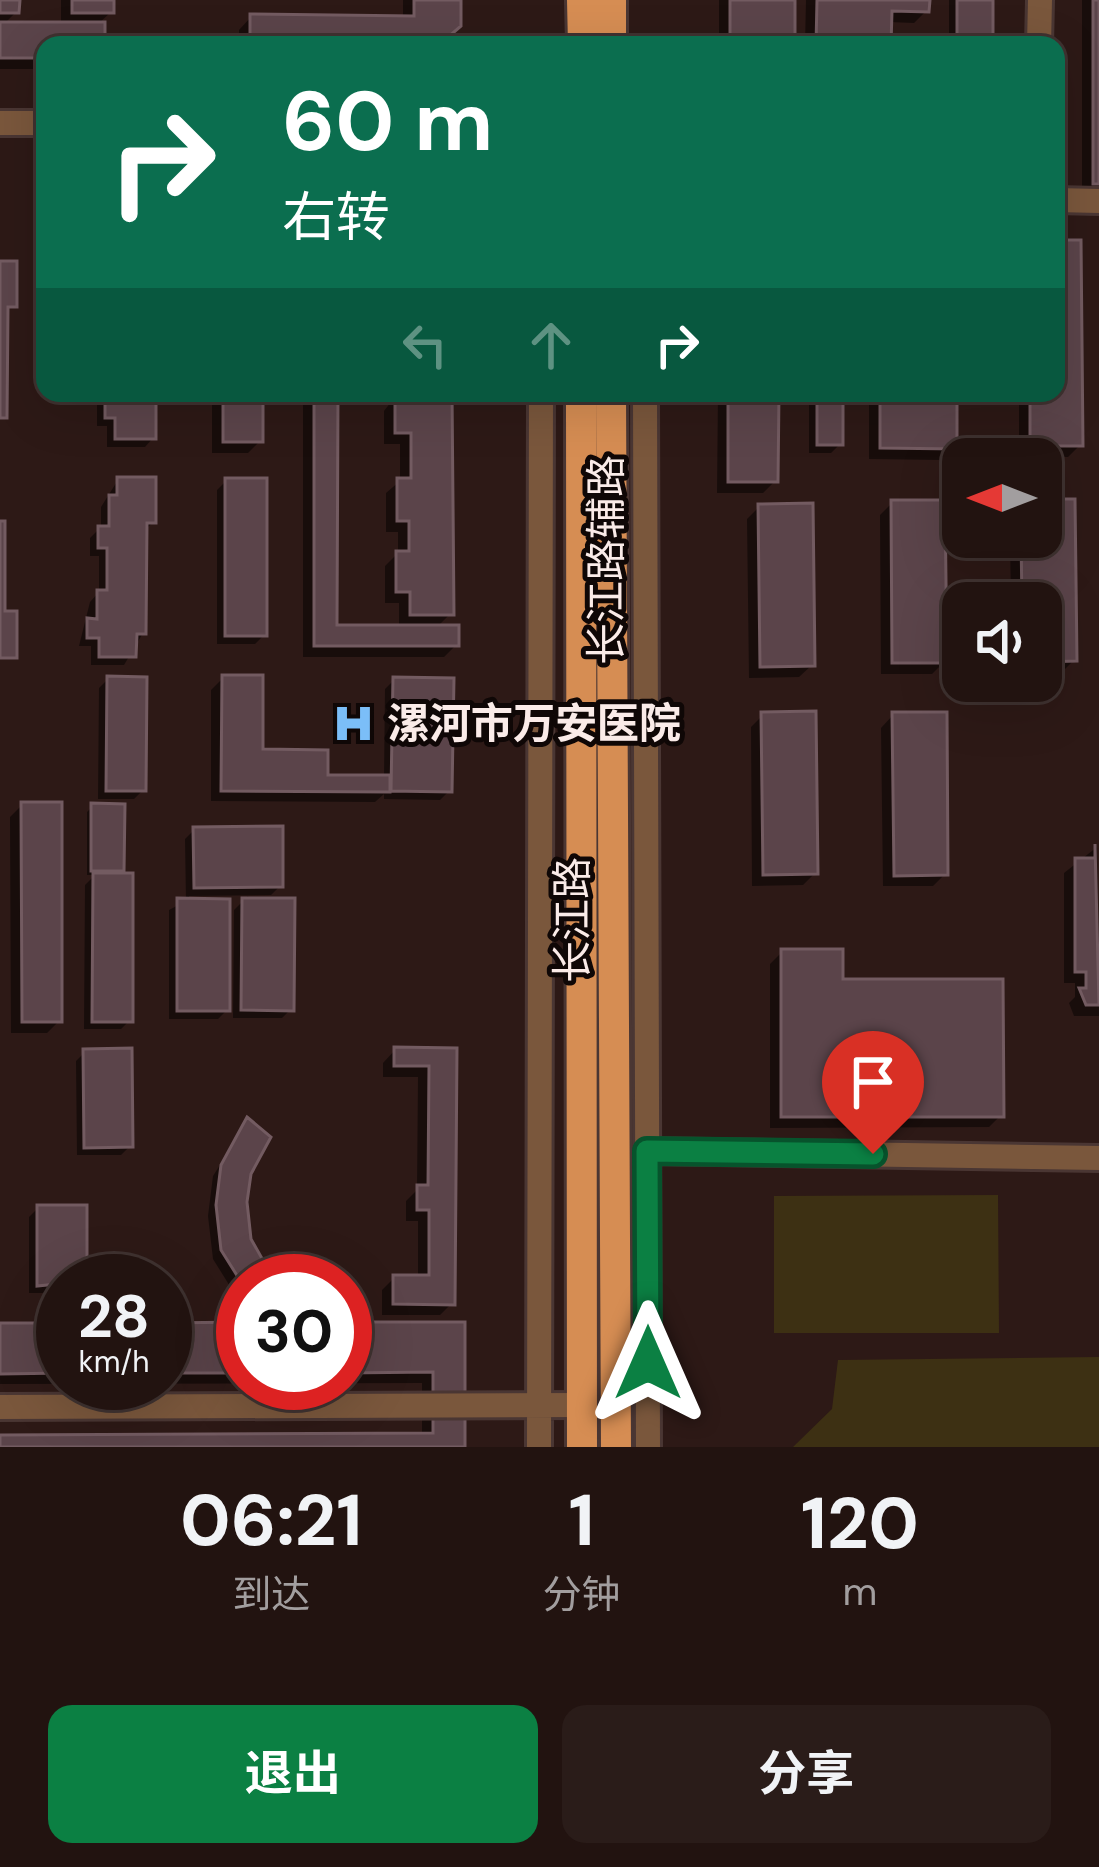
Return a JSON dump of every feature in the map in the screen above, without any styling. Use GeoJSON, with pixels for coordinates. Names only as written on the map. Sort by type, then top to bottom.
{"type":"FeatureCollection","features":[{"type":"Feature","properties":{"kind":"main road"},"geometry":{"type":"LineString","coordinates":[[586,36],[596,2]]}},
{"type":"Feature","properties":{"kind":"main road"},"geometry":{"type":"LineString","coordinates":[[596,2],[608,36]]}},
{"type":"Feature","properties":{"kind":"main road","name":"长江路"},"geometry":{"type":"LineString","coordinates":[[580,402],[582,1447]]}},
{"type":"Feature","properties":{"kind":"main road","name":"长江路"},"geometry":{"type":"LineString","coordinates":[[611,402],[616,1447]]}},
{"type":"Feature","properties":{"kind":"street"},"geometry":{"type":"LineString","coordinates":[[1039,36],[1040,0]]}},
{"type":"Feature","properties":{"kind":"street"},"geometry":{"type":"LineString","coordinates":[[0,123],[36,123]]}},
{"type":"Feature","properties":{"kind":"street"},"geometry":{"type":"LineString","coordinates":[[1065,200],[1099,201]]}},
{"type":"Feature","properties":{"kind":"street","name":"长江路辅路"},"geometry":{"type":"LineString","coordinates":[[539,1447],[541,402]]}},
{"type":"Feature","properties":{"kind":"street","name":"长江路辅路"},"geometry":{"type":"LineString","coordinates":[[645,402],[649,1447]]}},
{"type":"Feature","properties":{"kind":"street"},"geometry":{"type":"LineString","coordinates":[[647,1151],[1099,1158]]}},
{"type":"Feature","properties":{"kind":"street"},"geometry":{"type":"LineString","coordinates":[[0,1407],[582,1405]]}},
{"type":"Feature","properties":{"kind":"shaded area"},"geometry":{"type":"Polygon","coordinates":[[[998,1195],[999,1333],[774,1333],[774,1196],[998,1195]]]}},
{"type":"Feature","properties":{"kind":"shaded area"},"geometry":{"type":"Polygon","coordinates":[[[1099,1357],[1099,1447],[793,1447],[832,1409],[838,1360],[1099,1357]]]}},
{"type":"Feature","properties":{"kind":"building"},"geometry":{"type":"Polygon","coordinates":[[[0,0],[20,0],[19,13],[0,13],[0,0]]]}},
{"type":"Feature","properties":{"kind":"building"},"geometry":{"type":"Polygon","coordinates":[[[72,0],[114,0],[114,13],[72,13],[72,0]]]}},
{"type":"Feature","properties":{"kind":"building"},"geometry":{"type":"Polygon","coordinates":[[[414,0],[461,0],[461,26],[449,36],[250,36],[250,14],[414,16],[414,0]]]}},
{"type":"Feature","properties":{"kind":"building"},"geometry":{"type":"Polygon","coordinates":[[[730,0],[795,0],[795,36],[730,36],[730,0]]]}},
{"type":"Feature","properties":{"kind":"building"},"geometry":{"type":"Polygon","coordinates":[[[817,0],[930,0],[929,12],[892,11],[891,36],[816,36],[817,0]]]}},
{"type":"Feature","properties":{"kind":"building"},"geometry":{"type":"Polygon","coordinates":[[[957,0],[993,0],[993,36],[957,36],[957,0]]]}},
{"type":"Feature","properties":{"kind":"building"},"geometry":{"type":"Polygon","coordinates":[[[1093,0],[1099,0],[1099,184],[1093,184],[1093,0]]]}},
{"type":"Feature","properties":{"kind":"building"},"geometry":{"type":"Polygon","coordinates":[[[0,22],[105,22],[105,36],[36,36],[36,58],[0,58],[0,22]]]}},
{"type":"Feature","properties":{"kind":"building"},"geometry":{"type":"Polygon","coordinates":[[[1065,240],[1081,240],[1083,446],[1062,446],[1062,438],[1030,438],[1030,402],[1065,402],[1065,240]]]}},
{"type":"Feature","properties":{"kind":"building"},"geometry":{"type":"Polygon","coordinates":[[[0,261],[17,261],[17,307],[8,307],[7,418],[0,418],[0,261]]]}},
{"type":"Feature","properties":{"kind":"building"},"geometry":{"type":"Polygon","coordinates":[[[105,402],[156,402],[156,439],[115,439],[115,418],[105,418],[105,402]]]}},
{"type":"Feature","properties":{"kind":"building"},"geometry":{"type":"Polygon","coordinates":[[[223,402],[263,402],[263,442],[223,442],[223,402]]]}},
{"type":"Feature","properties":{"kind":"building"},"geometry":{"type":"Polygon","coordinates":[[[314,402],[338,402],[337,625],[459,625],[459,646],[314,646],[314,402]]]}},
{"type":"Feature","properties":{"kind":"building"},"geometry":{"type":"Polygon","coordinates":[[[395,402],[452,402],[454,615],[410,615],[410,592],[396,592],[396,551],[409,551],[409,521],[397,521],[397,478],[411,478],[411,433],[395,433],[395,402]]]}},
{"type":"Feature","properties":{"kind":"building"},"geometry":{"type":"Polygon","coordinates":[[[728,402],[779,402],[778,482],[728,482],[728,402]]]}},
{"type":"Feature","properties":{"kind":"building"},"geometry":{"type":"Polygon","coordinates":[[[817,402],[843,402],[843,445],[817,445],[817,402]]]}},
{"type":"Feature","properties":{"kind":"building"},"geometry":{"type":"Polygon","coordinates":[[[880,402],[957,402],[957,438],[942,438],[942,449],[880,448],[880,402]]]}},
{"type":"Feature","properties":{"kind":"building"},"geometry":{"type":"Polygon","coordinates":[[[117,477],[156,477],[156,523],[147,523],[146,634],[137,634],[136,657],[99,657],[99,638],[87,638],[87,618],[97,619],[97,590],[107,590],[107,548],[98,548],[98,526],[109,526],[109,495],[117,495],[117,477]]]}},
{"type":"Feature","properties":{"kind":"building"},"geometry":{"type":"Polygon","coordinates":[[[225,478],[267,478],[267,636],[225,636],[225,478]]]}},
{"type":"Feature","properties":{"kind":"building"},"geometry":{"type":"Polygon","coordinates":[[[1062,499],[1075,499],[1077,661],[1062,661],[1062,582],[1022,582],[1021,558],[1062,558],[1062,499]]]}},
{"type":"Feature","properties":{"kind":"building"},"geometry":{"type":"Polygon","coordinates":[[[891,500],[942,500],[946,582],[942,582],[942,663],[892,663],[891,500]]]}},
{"type":"Feature","properties":{"kind":"building"},"geometry":{"type":"Polygon","coordinates":[[[813,503],[815,666],[760,667],[758,504],[813,503]]]}},
{"type":"Feature","properties":{"kind":"building"},"geometry":{"type":"Polygon","coordinates":[[[0,521],[5,521],[5,611],[17,611],[17,658],[0,658],[0,521]]]}},
{"type":"Feature","properties":{"kind":"building"},"geometry":{"type":"Polygon","coordinates":[[[222,675],[263,675],[263,749],[328,750],[328,775],[390,775],[390,792],[221,791],[222,675]]]}},
{"type":"Feature","properties":{"kind":"building"},"geometry":{"type":"Polygon","coordinates":[[[107,676],[147,677],[146,791],[106,791],[107,676]]]}},
{"type":"Feature","properties":{"kind":"building"},"geometry":{"type":"Polygon","coordinates":[[[393,677],[454,678],[452,792],[391,791],[393,677]]]}},
{"type":"Feature","properties":{"kind":"building"},"geometry":{"type":"Polygon","coordinates":[[[816,711],[818,874],[763,875],[761,712],[816,711]]]}},
{"type":"Feature","properties":{"kind":"building"},"geometry":{"type":"Polygon","coordinates":[[[892,712],[947,712],[948,875],[894,876],[892,712]]]}},
{"type":"Feature","properties":{"kind":"building"},"geometry":{"type":"Polygon","coordinates":[[[21,802],[62,802],[62,1022],[22,1022],[21,802]]]}},
{"type":"Feature","properties":{"kind":"building"},"geometry":{"type":"Polygon","coordinates":[[[91,803],[125,804],[124,871],[91,871],[91,803]]]}},
{"type":"Feature","properties":{"kind":"building"},"geometry":{"type":"Polygon","coordinates":[[[283,826],[283,887],[194,888],[193,827],[283,826]]]}},
{"type":"Feature","properties":{"kind":"building"},"geometry":{"type":"Polygon","coordinates":[[[1095,844],[1099,1005],[1086,1005],[1079,988],[1086,988],[1086,972],[1075,972],[1075,858],[1095,858],[1095,844]]]}},
{"type":"Feature","properties":{"kind":"building"},"geometry":{"type":"Polygon","coordinates":[[[93,873],[133,873],[133,1022],[92,1022],[93,873]]]}},
{"type":"Feature","properties":{"kind":"building"},"geometry":{"type":"Polygon","coordinates":[[[177,898],[230,899],[230,1011],[177,1011],[177,898]]]}},
{"type":"Feature","properties":{"kind":"building"},"geometry":{"type":"Polygon","coordinates":[[[242,898],[295,898],[294,1011],[241,1010],[242,898]]]}},
{"type":"Feature","properties":{"kind":"building"},"geometry":{"type":"Polygon","coordinates":[[[781,949],[843,949],[843,979],[1003,979],[1004,1117],[781,1117],[781,949]]]}},
{"type":"Feature","properties":{"kind":"building"},"geometry":{"type":"Polygon","coordinates":[[[394,1047],[457,1048],[455,1305],[393,1304],[393,1275],[429,1275],[429,1210],[417,1210],[417,1185],[428,1185],[429,1066],[394,1066],[394,1047]]]}},
{"type":"Feature","properties":{"kind":"building"},"geometry":{"type":"Polygon","coordinates":[[[132,1048],[133,1147],[84,1148],[83,1049],[132,1048]]]}},
{"type":"Feature","properties":{"kind":"building"},"geometry":{"type":"Polygon","coordinates":[[[247,1117],[271,1137],[251,1174],[247,1202],[251,1239],[259,1254],[224,1254],[221,1250],[216,1205],[221,1165],[247,1117]]]}},
{"type":"Feature","properties":{"kind":"building"},"geometry":{"type":"Polygon","coordinates":[[[37,1205],[87,1205],[87,1254],[37,1254],[37,1205]]]}},
{"type":"Feature","properties":{"kind":"building"},"geometry":{"type":"Polygon","coordinates":[[[216,1322],[216,1373],[192,1373],[192,1323],[216,1322]]]}},
{"type":"Feature","properties":{"kind":"building"},"geometry":{"type":"Polygon","coordinates":[[[372,1322],[465,1322],[465,1447],[0,1447],[0,1435],[433,1433],[433,1372],[372,1373],[372,1322]]]}},
{"type":"Feature","properties":{"kind":"building"},"geometry":{"type":"Polygon","coordinates":[[[0,1323],[36,1323],[36,1373],[0,1374],[0,1323]]]}},
{"type":"Feature","properties":{"kind":"place","name":"漯河市万安医院"},"geometry":{"type":"Point","coordinates":[353,723]}},
{"type":"Feature","properties":{"kind":"route"},"geometry":{"type":"LineString","coordinates":[[648,1363],[647,1151],[873,1154]]}}]}
